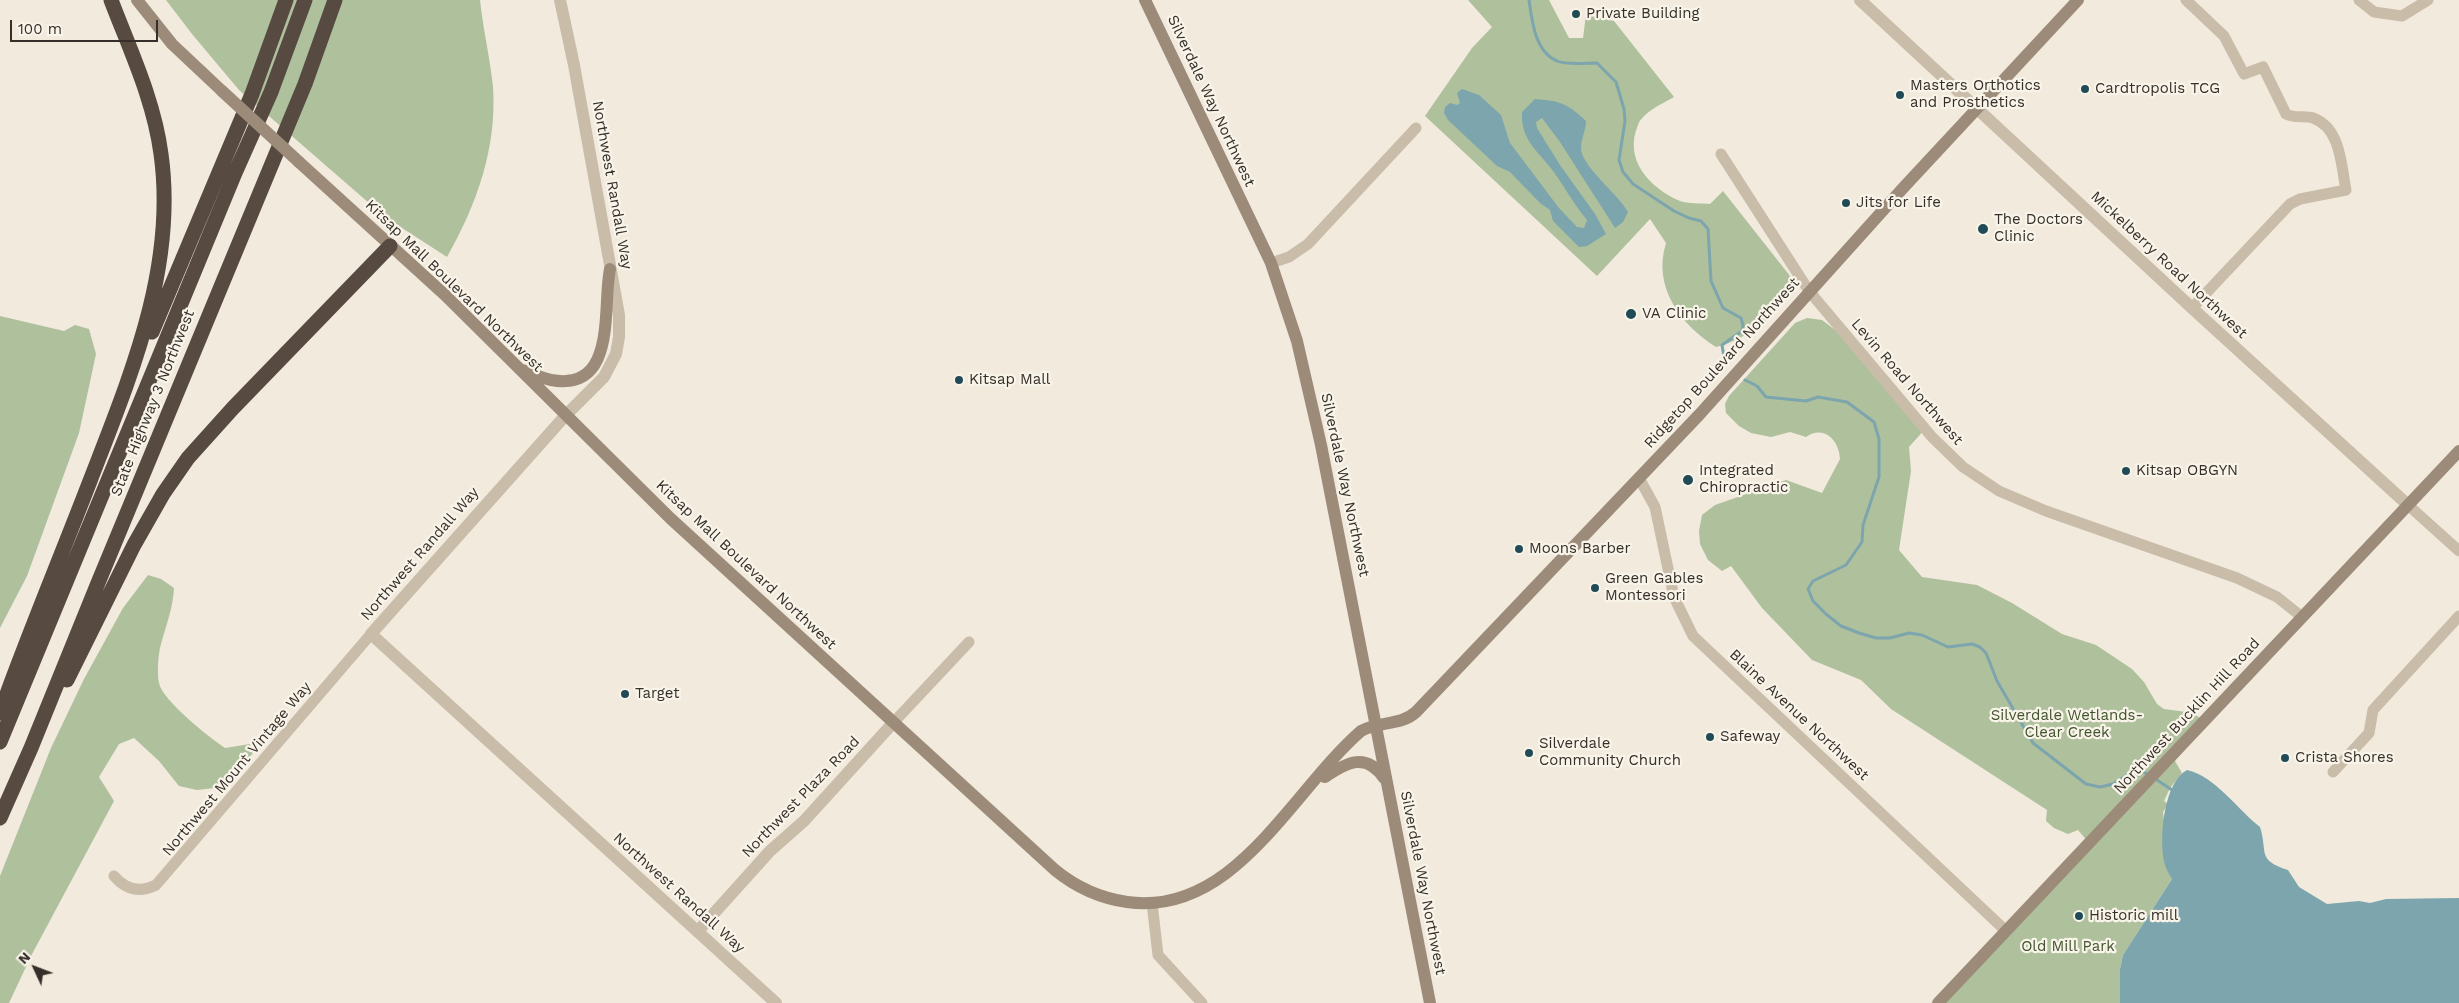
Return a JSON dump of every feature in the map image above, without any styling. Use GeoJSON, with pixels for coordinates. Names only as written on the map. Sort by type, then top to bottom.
{"type":"FeatureCollection","features":[{"type":"Feature","properties":{"kind":"highway"},"geometry":{"type":"LineString","coordinates":[[111,0],[154,118],[161,153],[164,207],[161,256],[154,294],[116,413]]}},
{"type":"Feature","properties":{"kind":"highway"},"geometry":{"type":"LineString","coordinates":[[0,713],[116,413],[151,336],[252,94],[286,0]]}},
{"type":"Feature","properties":{"kind":"highway","name":"State Highway 3 Northwest"},"geometry":{"type":"LineString","coordinates":[[0,742],[235,173],[271,92],[305,0]]}},
{"type":"Feature","properties":{"kind":"highway","name":"State Highway 3 Northwest"},"geometry":{"type":"LineString","coordinates":[[0,818],[31,748],[305,84],[335,0]]}},
{"type":"Feature","properties":{"kind":"highway"},"geometry":{"type":"LineString","coordinates":[[305,84],[344,0]]}},
{"type":"Feature","properties":{"kind":"highway"},"geometry":{"type":"LineString","coordinates":[[31,748],[134,546],[179,470],[233,408],[390,246]]}},
{"type":"Feature","properties":{"kind":"main road","name":"Kitsap Mall Boulevard Northwest"},"geometry":{"type":"LineString","coordinates":[[137,0],[172,44],[445,295],[670,518],[893,723],[1070,882],[1106,898],[1152,903],[1189,895],[1210,886],[1227,874],[1357,734],[1375,725]]}},
{"type":"Feature","properties":{"kind":"main road","name":"Silverdale Way Northwest"},"geometry":{"type":"LineString","coordinates":[[1145,0],[1271,263],[1297,341],[1316,421],[1430,1003]]}},
{"type":"Feature","properties":{"kind":"main road","name":"Ridgetop Boulevard Northwest"},"geometry":{"type":"LineString","coordinates":[[1375,725],[1405,720],[1416,712],[1639,478],[1976,108],[2078,0]]}},
{"type":"Feature","properties":{"kind":"main road"},"geometry":{"type":"LineString","coordinates":[[519,369],[560,381],[571,380],[590,370],[602,350],[605,339],[606,288],[610,269]]}},
{"type":"Feature","properties":{"kind":"main road","name":"Northwest Bucklin Hill Road"},"geometry":{"type":"LineString","coordinates":[[1938,1003],[2459,451]]}},
{"type":"Feature","properties":{"kind":"main road"},"geometry":{"type":"LineString","coordinates":[[1303,794],[1340,766],[1349,763],[1368,763],[1378,769],[1386,780]]}},
{"type":"Feature","properties":{"kind":"street","name":"Northwest Randall Way"},"geometry":{"type":"LineString","coordinates":[[560,0],[574,65],[619,315],[619,336],[616,354],[604,377],[565,416],[370,634],[776,1003]]}},
{"type":"Feature","properties":{"kind":"street","name":"Mickelberry Road Northwest"},"geometry":{"type":"LineString","coordinates":[[1860,0],[2192,308],[2459,551]]}},
{"type":"Feature","properties":{"kind":"street"},"geometry":{"type":"LineString","coordinates":[[2186,0],[2224,36],[2244,74],[2263,67],[2286,114],[2291,117],[2310,117],[2324,123],[2334,135],[2346,190],[2300,199],[2290,204],[2192,308]]}},
{"type":"Feature","properties":{"kind":"street"},"geometry":{"type":"LineString","coordinates":[[2359,0],[2374,12],[2402,16],[2428,0]]}},
{"type":"Feature","properties":{"kind":"street"},"geometry":{"type":"LineString","coordinates":[[1271,263],[1294,254],[1308,244],[1416,128]]}},
{"type":"Feature","properties":{"kind":"street","name":"Levin Road Northwest"},"geometry":{"type":"LineString","coordinates":[[1721,154],[1809,290],[1942,448],[1983,481],[2008,495],[2046,511],[2237,578],[2277,597],[2302,617]]}},
{"type":"Feature","properties":{"kind":"street","name":"Blaine Avenue Northwest"},"geometry":{"type":"LineString","coordinates":[[1639,478],[1655,507],[1674,597],[1682,617],[1693,636],[2006,932]]}},
{"type":"Feature","properties":{"kind":"street"},"geometry":{"type":"LineString","coordinates":[[2333,772],[2369,733],[2373,710],[2459,616]]}},
{"type":"Feature","properties":{"kind":"street","name":"Northwest Mount Vintage Way"},"geometry":{"type":"LineString","coordinates":[[114,876],[132,890],[145,890],[156,885],[212,822],[370,634]]}},
{"type":"Feature","properties":{"kind":"street","name":"Northwest Plaza Road"},"geometry":{"type":"LineString","coordinates":[[698,931],[770,851],[804,821],[969,642]]}},
{"type":"Feature","properties":{"kind":"street"},"geometry":{"type":"LineString","coordinates":[[1152,903],[1158,955],[1202,1003]]}},
{"type":"Feature","properties":{"kind":"green space"},"geometry":{"type":"Polygon","coordinates":[[[166,0],[480,0],[493,87],[492,132],[483,175],[476,196],[447,257],[385,217],[239,90],[166,0]]]}},
{"type":"Feature","properties":{"kind":"green space"},"geometry":{"type":"Polygon","coordinates":[[[1468,0],[1549,0],[1569,38],[1583,38],[1586,15],[1614,21],[1674,97],[1648,112],[1640,120],[1634,138],[1634,150],[1642,171],[1659,189],[1683,202],[1710,204],[1723,191],[1790,276],[1787,289],[1781,301],[1764,322],[1741,337],[1716,347],[1691,328],[1681,316],[1666,289],[1663,275],[1663,259],[1666,243],[1650,219],[1597,276],[1425,116],[1472,48],[1492,27],[1468,0]]]}},
{"type":"Feature","properties":{"kind":"green space"},"geometry":{"type":"Polygon","coordinates":[[[0,316],[64,331],[75,325],[89,329],[96,354],[79,433],[27,576],[0,628],[0,316]]]}},
{"type":"Feature","properties":{"kind":"green space","name":"Silverdale Wetlands- Clear Creek"},"geometry":{"type":"Polygon","coordinates":[[[1807,318],[1822,320],[1855,345],[1925,429],[1909,447],[1911,471],[1899,550],[1922,577],[1977,585],[2012,603],[2062,634],[2096,645],[2132,669],[2144,682],[2157,704],[2164,709],[2194,713],[2204,722],[2175,761],[2182,773],[2170,788],[2164,801],[2168,804],[2163,812],[2172,879],[2123,955],[2120,969],[2120,1003],[1938,1003],[2089,843],[2078,830],[2068,834],[2054,828],[2046,821],[2047,810],[1891,709],[1861,680],[1812,660],[1762,608],[1731,566],[1722,571],[1708,560],[1700,544],[1699,531],[1702,515],[1715,505],[1786,480],[1822,493],[1840,459],[1837,445],[1824,433],[1812,434],[1806,437],[1790,432],[1771,437],[1751,433],[1739,426],[1726,413],[1725,404],[1729,396],[1795,323],[1807,318]]]}},
{"type":"Feature","properties":{"kind":"green space"},"geometry":{"type":"Polygon","coordinates":[[[148,575],[161,579],[174,588],[159,656],[158,679],[162,690],[177,708],[225,748],[250,744],[253,753],[241,767],[214,788],[197,790],[179,786],[159,761],[134,738],[119,744],[99,777],[114,801],[31,956],[9,1003],[0,1003],[0,876],[51,748],[84,679],[123,608],[148,575]]]}},
{"type":"Feature","properties":{"kind":"water"},"geometry":{"type":"Polygon","coordinates":[[[1462,89],[1479,95],[1501,115],[1510,143],[1559,208],[1577,227],[1584,228],[1587,220],[1534,148],[1522,123],[1522,112],[1535,99],[1563,104],[1579,115],[1586,121],[1581,145],[1583,155],[1593,172],[1617,197],[1628,212],[1623,222],[1615,228],[1560,142],[1542,118],[1536,122],[1537,128],[1560,165],[1595,214],[1606,234],[1587,246],[1579,247],[1553,221],[1550,210],[1540,203],[1510,172],[1497,166],[1448,120],[1444,113],[1445,107],[1450,103],[1457,105],[1460,103],[1457,93],[1462,89]]]}},
{"type":"Feature","properties":{"kind":"water"},"geometry":{"type":"Polygon","coordinates":[[[2187,770],[2207,779],[2226,794],[2260,827],[2267,859],[2271,863],[2288,870],[2299,887],[2327,904],[2359,901],[2370,903],[2386,899],[2459,898],[2459,1003],[2120,1003],[2120,969],[2123,955],[2172,879],[2164,861],[2163,825],[2168,798],[2173,786],[2179,776],[2187,770]]]}},
{"type":"Feature","properties":{"kind":"waterway"},"geometry":{"type":"LineString","coordinates":[[1529,0],[1536,35],[1544,51],[1550,57],[1565,63],[1597,63],[1616,82],[1624,109],[1625,121],[1619,160],[1623,172],[1633,184],[1674,211],[1701,221],[1708,229],[1711,281],[1723,308],[1741,318],[1743,325],[1742,331],[1722,345],[1725,363]]}},
{"type":"Feature","properties":{"kind":"waterway"},"geometry":{"type":"LineString","coordinates":[[1745,380],[1757,386],[1766,397],[1806,401],[1818,397],[1847,402],[1874,422],[1879,439],[1879,477],[1863,525],[1862,542],[1846,565],[1813,581],[1808,589],[1813,601],[1826,614],[1841,626],[1876,638],[1890,638],[1909,633],[1922,635],[1948,647],[1972,644],[1980,647],[1986,653],[1997,681],[2033,743],[2086,784],[2100,787],[2113,784],[2135,770],[2141,770],[2148,775]]}},
{"type":"Feature","properties":{"kind":"waterway"},"geometry":{"type":"LineString","coordinates":[[2154,778],[2172,790]]}},
{"type":"Feature","properties":{"kind":"place","name":"Private Building"},"geometry":{"type":"Point","coordinates":[1576,14]}},
{"type":"Feature","properties":{"kind":"place","name":"Cardtropolis TCG"},"geometry":{"type":"Point","coordinates":[2085,89]}},
{"type":"Feature","properties":{"kind":"place","name":"Masters Orthotics and Prosthetics"},"geometry":{"type":"Point","coordinates":[1900,95]}},
{"type":"Feature","properties":{"kind":"place","name":"Jits for Life"},"geometry":{"type":"Point","coordinates":[1846,203]}},
{"type":"Feature","properties":{"kind":"place","name":"The Doctors Clinic"},"geometry":{"type":"Point","coordinates":[1983,229]}},
{"type":"Feature","properties":{"kind":"place","name":"VA Clinic"},"geometry":{"type":"Point","coordinates":[1631,314]}},
{"type":"Feature","properties":{"kind":"place","name":"Kitsap Mall"},"geometry":{"type":"Point","coordinates":[959,380]}},
{"type":"Feature","properties":{"kind":"place","name":"Kitsap OBGYN"},"geometry":{"type":"Point","coordinates":[2126,471]}},
{"type":"Feature","properties":{"kind":"place","name":"Integrated Chiropractic"},"geometry":{"type":"Point","coordinates":[1688,480]}},
{"type":"Feature","properties":{"kind":"place","name":"Moons Barber"},"geometry":{"type":"Point","coordinates":[1519,549]}},
{"type":"Feature","properties":{"kind":"place","name":"Green Gables Montessori"},"geometry":{"type":"Point","coordinates":[1595,588]}},
{"type":"Feature","properties":{"kind":"place","name":"Target"},"geometry":{"type":"Point","coordinates":[625,694]}},
{"type":"Feature","properties":{"kind":"place","name":"Safeway"},"geometry":{"type":"Point","coordinates":[1710,737]}},
{"type":"Feature","properties":{"kind":"place","name":"Silverdale Community Church"},"geometry":{"type":"Point","coordinates":[1529,753]}},
{"type":"Feature","properties":{"kind":"place","name":"Crista Shores"},"geometry":{"type":"Point","coordinates":[2285,758]}},
{"type":"Feature","properties":{"kind":"place","name":"Historic mill"},"geometry":{"type":"Point","coordinates":[2079,916]}},
{"type":"Feature","properties":{"kind":"park label","name":"Old Mill Park"},"geometry":{"type":"Point","coordinates":[2068,947]}}]}
